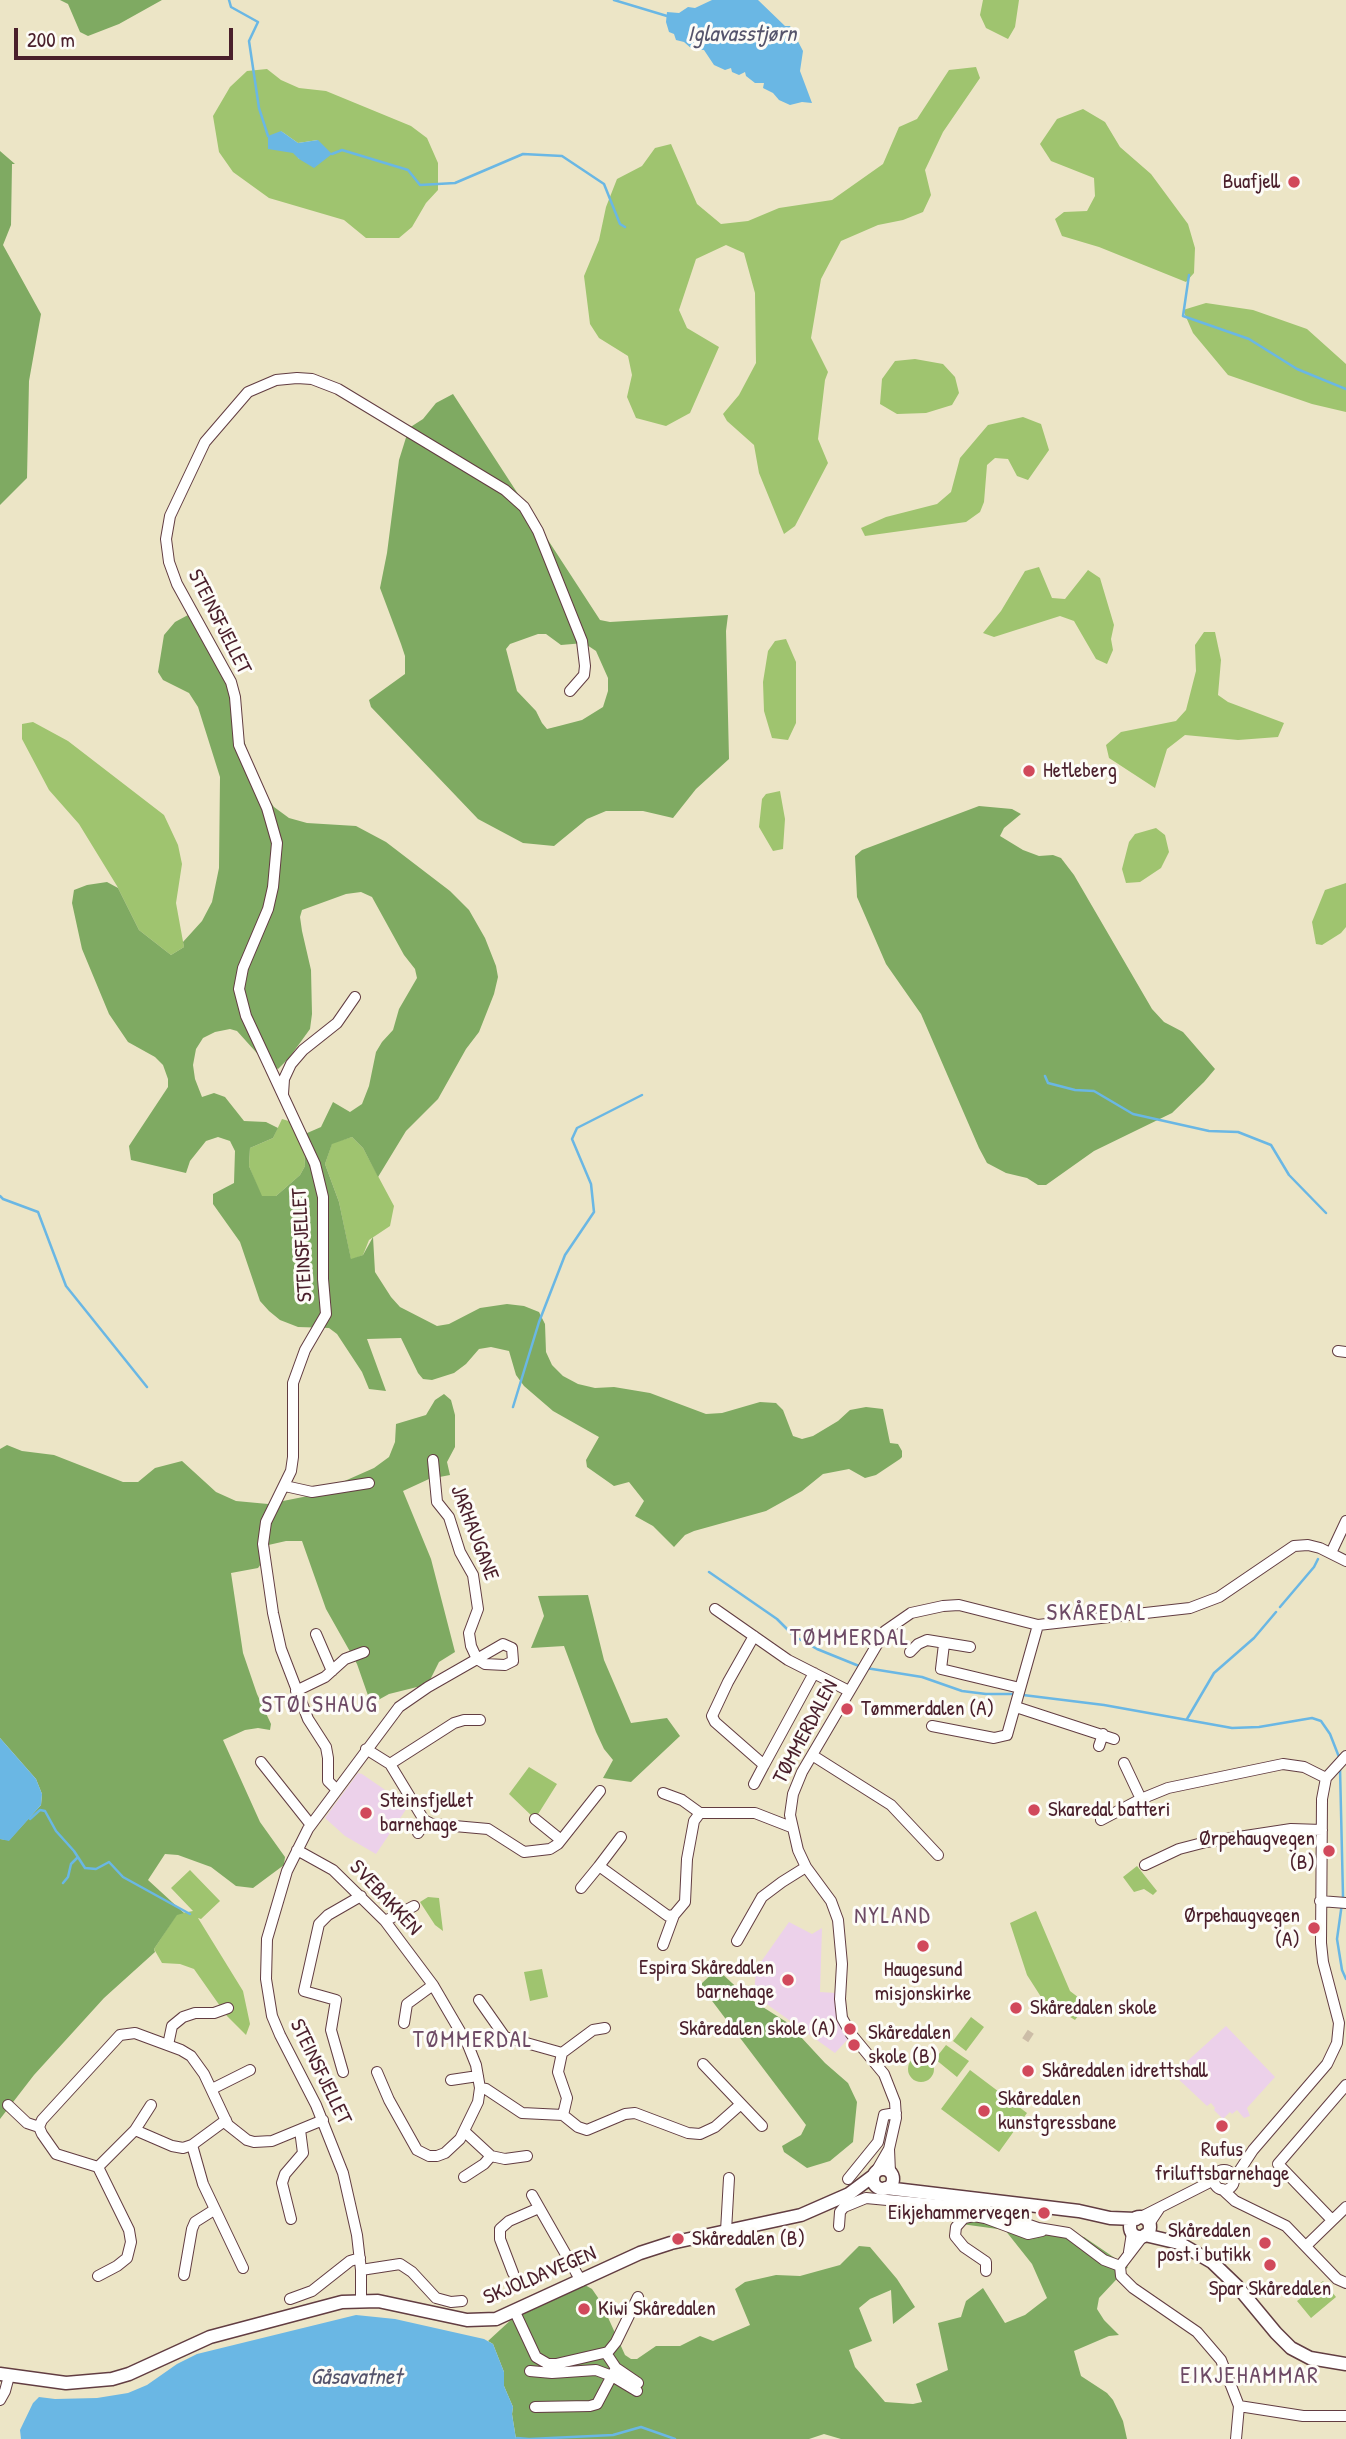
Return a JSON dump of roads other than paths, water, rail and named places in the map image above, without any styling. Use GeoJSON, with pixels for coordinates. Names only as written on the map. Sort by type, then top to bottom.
{"type":"FeatureCollection","features":[{"type":"Feature","properties":{"kind":"main road"},"geometry":{"type":"LineString","coordinates":[[883,2178],[916,2190],[1079,2211],[1141,2228],[1196,2252],[1225,2274],[1291,2348],[1310,2358],[1346,2364]]}},
{"type":"Feature","properties":{"kind":"main road","name":"SKJOLDAVEGEN"},"geometry":{"type":"LineString","coordinates":[[4,2375],[66,2383],[112,2379],[129,2374],[209,2337],[331,2304],[361,2300],[396,2304],[467,2320],[486,2321],[515,2312],[654,2248],[802,2215],[883,2178]]}},
{"type":"Feature","properties":{"kind":"street","name":"STEINSFJELLET"},"geometry":{"type":"LineString","coordinates":[[337,1790],[328,1781],[326,1747],[308,1719],[277,1635],[263,1544],[265,1522],[291,1471],[293,1383],[305,1350],[326,1314],[323,1279],[323,1197],[315,1164],[246,1016],[239,989],[240,979],[274,887],[277,843],[267,808],[239,745],[231,682],[177,584],[169,562],[167,527],[174,504],[205,442],[248,392],[276,380],[312,379],[338,388],[505,489],[524,507],[538,531],[582,641],[584,675],[570,691]]}},
{"type":"Feature","properties":{"kind":"street"},"geometry":{"type":"LineString","coordinates":[[283,1095],[284,1079],[291,1064],[303,1050],[337,1023],[355,997]]}},
{"type":"Feature","properties":{"kind":"street","name":"JARHAUGANE"},"geometry":{"type":"LineString","coordinates":[[433,1460],[437,1502],[449,1517],[460,1552],[473,1576],[478,1609],[469,1637],[477,1659]]}},
{"type":"Feature","properties":{"kind":"street"},"geometry":{"type":"LineString","coordinates":[[285,1486],[312,1492],[369,1483]]}},
{"type":"Feature","properties":{"kind":"street"},"geometry":{"type":"LineString","coordinates":[[1331,1553],[1346,1521]]}},
{"type":"Feature","properties":{"kind":"street","name":"TØMMERDALEN"},"geometry":{"type":"LineString","coordinates":[[883,2178],[896,2113],[893,2093],[884,2074],[850,2034],[842,2018],[842,1964],[838,1920],[831,1901],[806,1867],[791,1827],[793,1794],[797,1782],[885,1631],[900,1619],[919,1610],[959,1605],[1038,1625],[1201,1605],[1219,1597],[1294,1546],[1308,1545],[1346,1561]]}},
{"type":"Feature","properties":{"kind":"street"},"geometry":{"type":"LineString","coordinates":[[715,1609],[788,1660],[849,1691]]}},
{"type":"Feature","properties":{"kind":"street"},"geometry":{"type":"LineString","coordinates":[[932,1726],[1002,1738],[1009,1733],[1038,1625]]}},
{"type":"Feature","properties":{"kind":"street"},"geometry":{"type":"LineString","coordinates":[[316,1634],[332,1671]]}},
{"type":"Feature","properties":{"kind":"street"},"geometry":{"type":"LineString","coordinates":[[754,1636],[712,1716],[715,1722],[764,1765]]}},
{"type":"Feature","properties":{"kind":"street"},"geometry":{"type":"LineString","coordinates":[[910,1652],[927,1640],[970,1647]]}},
{"type":"Feature","properties":{"kind":"street"},"geometry":{"type":"LineString","coordinates":[[944,1644],[941,1669],[1020,1688]]}},
{"type":"Feature","properties":{"kind":"street"},"geometry":{"type":"LineString","coordinates":[[296,1690],[325,1677],[345,1659],[364,1652]]}},
{"type":"Feature","properties":{"kind":"street","name":"STEINSFJELLET"},"geometry":{"type":"LineString","coordinates":[[361,2300],[362,2270],[346,2185],[323,2120],[275,2025],[266,1983],[267,1939],[287,1871],[311,1825],[366,1749],[398,1707],[477,1659]]}},
{"type":"Feature","properties":{"kind":"street"},"geometry":{"type":"LineString","coordinates":[[754,1784],[814,1673]]}},
{"type":"Feature","properties":{"kind":"street"},"geometry":{"type":"LineString","coordinates":[[1016,1707],[1114,1739]]}},
{"type":"Feature","properties":{"kind":"street"},"geometry":{"type":"LineString","coordinates":[[390,1764],[454,1723],[480,1720]]}},
{"type":"Feature","properties":{"kind":"street"},"geometry":{"type":"LineString","coordinates":[[1099,1746],[1102,1734]]}},
{"type":"Feature","properties":{"kind":"street"},"geometry":{"type":"LineString","coordinates":[[366,1749],[390,1764],[416,1810],[426,1821],[488,1829],[524,1852],[550,1849],[561,1840],[600,1791]]}},
{"type":"Feature","properties":{"kind":"street"},"geometry":{"type":"LineString","coordinates":[[812,1755],[891,1805],[938,1855]]}},
{"type":"Feature","properties":{"kind":"street"},"geometry":{"type":"LineString","coordinates":[[1236,2439],[1239,2406],[1225,2367],[1211,2345],[1186,2323],[1133,2288],[1121,2276],[1120,2266],[1141,2228],[1159,2209],[1194,2192],[1218,2185],[1229,2188],[1232,2177],[1326,2064],[1337,2043],[1342,2023],[1323,1962],[1320,1901],[1322,1799],[1326,1778],[1346,1756]]}},
{"type":"Feature","properties":{"kind":"street"},"geometry":{"type":"LineString","coordinates":[[261,1762],[311,1825]]}},
{"type":"Feature","properties":{"kind":"street"},"geometry":{"type":"LineString","coordinates":[[1124,1763],[1140,1798]]}},
{"type":"Feature","properties":{"kind":"street"},"geometry":{"type":"LineString","coordinates":[[1101,1820],[1140,1798],[1168,1788],[1283,1764],[1304,1767],[1326,1778]]}},
{"type":"Feature","properties":{"kind":"street"},"geometry":{"type":"LineString","coordinates":[[663,1793],[682,1800],[700,1813],[755,1813],[791,1827]]}},
{"type":"Feature","properties":{"kind":"street"},"geometry":{"type":"LineString","coordinates":[[663,1945],[674,1915],[680,1910],[687,1896],[687,1859],[694,1821],[700,1813]]}},
{"type":"Feature","properties":{"kind":"street"},"geometry":{"type":"LineString","coordinates":[[535,1819],[561,1840]]}},
{"type":"Feature","properties":{"kind":"street"},"geometry":{"type":"LineString","coordinates":[[418,1833],[426,1821]]}},
{"type":"Feature","properties":{"kind":"street"},"geometry":{"type":"LineString","coordinates":[[1145,1865],[1179,1849],[1206,1842],[1291,1829],[1322,1830]]}},
{"type":"Feature","properties":{"kind":"street"},"geometry":{"type":"LineString","coordinates":[[581,1888],[621,1837]]}},
{"type":"Feature","properties":{"kind":"street","name":"SVEBAKKEN"},"geometry":{"type":"LineString","coordinates":[[298,1850],[329,1867],[385,1922],[433,1985],[468,2045],[480,2088],[478,2102],[460,2139],[445,2153],[429,2156],[423,2154],[411,2142],[377,2072]]}},
{"type":"Feature","properties":{"kind":"street"},"geometry":{"type":"LineString","coordinates":[[599,1866],[660,1911],[668,1916],[674,1915]]}},
{"type":"Feature","properties":{"kind":"street"},"geometry":{"type":"LineString","coordinates":[[737,1941],[762,1897],[806,1867]]}},
{"type":"Feature","properties":{"kind":"street"},"geometry":{"type":"LineString","coordinates":[[343,2072],[331,2030],[336,2000],[304,1991],[319,1924],[328,1915],[361,1896]]}},
{"type":"Feature","properties":{"kind":"street"},"geometry":{"type":"LineString","coordinates":[[1320,1901],[1346,1903]]}},
{"type":"Feature","properties":{"kind":"street"},"geometry":{"type":"LineString","coordinates":[[385,1922],[414,1906]]}},
{"type":"Feature","properties":{"kind":"street"},"geometry":{"type":"LineString","coordinates":[[404,2023],[407,2004],[433,1985]]}},
{"type":"Feature","properties":{"kind":"street"},"geometry":{"type":"LineString","coordinates":[[479,2000],[505,2037],[562,2053]]}},
{"type":"Feature","properties":{"kind":"street"},"geometry":{"type":"LineString","coordinates":[[168,2045],[172,2026],[183,2017],[195,2013],[214,2013],[228,2008]]}},
{"type":"Feature","properties":{"kind":"street"},"geometry":{"type":"LineString","coordinates":[[563,2115],[566,2098],[558,2072],[562,2053],[593,2030],[605,2028]]}},
{"type":"Feature","properties":{"kind":"street"},"geometry":{"type":"LineString","coordinates":[[98,2276],[123,2262],[129,2253],[131,2242],[128,2231],[98,2167],[56,2154],[41,2134],[40,2127],[42,2120],[120,2035],[135,2033],[191,2056],[212,2089],[226,2120],[240,2137],[254,2142],[272,2141],[323,2120]]}},
{"type":"Feature","properties":{"kind":"street"},"geometry":{"type":"LineString","coordinates":[[703,2064],[762,2126]]}},
{"type":"Feature","properties":{"kind":"street"},"geometry":{"type":"LineString","coordinates":[[212,2089],[250,2070]]}},
{"type":"Feature","properties":{"kind":"street"},"geometry":{"type":"LineString","coordinates":[[451,2080],[478,2076]]}},
{"type":"Feature","properties":{"kind":"street"},"geometry":{"type":"LineString","coordinates":[[1332,2220],[1278,2164],[1346,2085]]}},
{"type":"Feature","properties":{"kind":"street"},"geometry":{"type":"LineString","coordinates":[[480,2088],[486,2089],[522,2113],[563,2115],[578,2127],[587,2130],[635,2113],[695,2135],[715,2127],[741,2104]]}},
{"type":"Feature","properties":{"kind":"street"},"geometry":{"type":"LineString","coordinates":[[8,2105],[27,2123],[40,2127]]}},
{"type":"Feature","properties":{"kind":"street"},"geometry":{"type":"LineString","coordinates":[[98,2167],[135,2130],[152,2105]]}},
{"type":"Feature","properties":{"kind":"street"},"geometry":{"type":"LineString","coordinates":[[848,2179],[878,2142],[884,2115],[896,2113]]}},
{"type":"Feature","properties":{"kind":"street"},"geometry":{"type":"LineString","coordinates":[[135,2130],[172,2147],[183,2148],[192,2145],[226,2120]]}},
{"type":"Feature","properties":{"kind":"street"},"geometry":{"type":"LineString","coordinates":[[290,2219],[282,2183],[285,2174],[303,2153],[300,2130]]}},
{"type":"Feature","properties":{"kind":"street"},"geometry":{"type":"LineString","coordinates":[[465,2132],[491,2156],[505,2159],[527,2156]]}},
{"type":"Feature","properties":{"kind":"street"},"geometry":{"type":"LineString","coordinates":[[192,2145],[202,2185],[243,2267]]}},
{"type":"Feature","properties":{"kind":"street"},"geometry":{"type":"LineString","coordinates":[[464,2177],[491,2156]]}},
{"type":"Feature","properties":{"kind":"street"},"geometry":{"type":"LineString","coordinates":[[1242,2203],[1232,2177],[1219,2171],[1218,2185],[1230,2197],[1286,2226],[1337,2279],[1346,2283]]}},
{"type":"Feature","properties":{"kind":"street"},"geometry":{"type":"LineString","coordinates":[[726,2231],[729,2178]]}},
{"type":"Feature","properties":{"kind":"street"},"geometry":{"type":"LineString","coordinates":[[532,2195],[581,2281]]}},
{"type":"Feature","properties":{"kind":"street"},"geometry":{"type":"LineString","coordinates":[[839,2226],[844,2207],[857,2200],[876,2198],[992,2211],[1026,2225],[1068,2233],[1104,2260],[1120,2266]]}},
{"type":"Feature","properties":{"kind":"street"},"geometry":{"type":"LineString","coordinates":[[1307,2245],[1346,2207]]}},
{"type":"Feature","properties":{"kind":"street"},"geometry":{"type":"LineString","coordinates":[[513,2273],[500,2239],[500,2229],[509,2221],[538,2208]]}},
{"type":"Feature","properties":{"kind":"street"},"geometry":{"type":"LineString","coordinates":[[184,2275],[195,2222],[214,2210]]}},
{"type":"Feature","properties":{"kind":"street"},"geometry":{"type":"LineString","coordinates":[[986,2271],[985,2262],[964,2247],[956,2236],[956,2227],[964,2218],[985,2218],[1028,2234],[1048,2230]]}},
{"type":"Feature","properties":{"kind":"street"},"geometry":{"type":"LineString","coordinates":[[290,2299],[312,2291],[350,2261],[360,2258]]}},
{"type":"Feature","properties":{"kind":"street","name":"SKJOLDAVEGEN"},"geometry":{"type":"LineString","coordinates":[[362,2270],[400,2264],[412,2272],[436,2298],[451,2302],[462,2301]]}},
{"type":"Feature","properties":{"kind":"street"},"geometry":{"type":"LineString","coordinates":[[515,2312],[533,2351],[542,2361],[556,2364],[606,2353],[616,2342],[638,2297]]}},
{"type":"Feature","properties":{"kind":"street"},"geometry":{"type":"LineString","coordinates":[[535,2407],[594,2406],[600,2401],[614,2372],[606,2353]]}},
{"type":"Feature","properties":{"kind":"street"},"geometry":{"type":"LineString","coordinates":[[530,2371],[614,2372],[638,2387]]}},
{"type":"Feature","properties":{"kind":"street"},"geometry":{"type":"LineString","coordinates":[[0,2400],[5,2391],[4,2375]]}},
{"type":"Feature","properties":{"kind":"street"},"geometry":{"type":"LineString","coordinates":[[1239,2406],[1303,2416],[1346,2416]]}},
{"type":"Feature","properties":{"kind":"water","name":"Iglavasstjørn"},"geometry":{"type":"Polygon","coordinates":[[[712,0],[758,0],[785,26],[790,26],[803,51],[800,71],[812,103],[790,105],[779,100],[763,88],[764,83],[755,83],[745,72],[739,75],[732,72],[731,68],[725,70],[714,65],[704,50],[692,49],[684,42],[676,40],[674,34],[669,32],[667,12],[679,13],[688,7],[695,8],[712,0]]]}},
{"type":"Feature","properties":{"kind":"water"},"geometry":{"type":"Polygon","coordinates":[[[281,131],[298,143],[318,140],[332,154],[314,168],[293,153],[268,149],[268,136],[281,131]]]}},
{"type":"Feature","properties":{"kind":"water"},"geometry":{"type":"Polygon","coordinates":[[[0,1738],[36,1779],[42,1794],[41,1805],[9,1841],[0,1839],[0,1738]]]}},
{"type":"Feature","properties":{"kind":"water","name":"Gåsavatnet"},"geometry":{"type":"Polygon","coordinates":[[[356,2315],[395,2319],[484,2339],[493,2344],[504,2372],[504,2386],[513,2407],[516,2439],[21,2439],[20,2430],[33,2403],[39,2397],[97,2398],[128,2393],[147,2385],[197,2354],[356,2315]]]}},
{"type":"Feature","properties":{"kind":"waterway"},"geometry":{"type":"LineString","coordinates":[[229,0],[231,7],[258,22],[249,41],[259,108],[268,136]]}},
{"type":"Feature","properties":{"kind":"waterway"},"geometry":{"type":"LineString","coordinates":[[614,0],[667,16]]}},
{"type":"Feature","properties":{"kind":"waterway"},"geometry":{"type":"LineString","coordinates":[[332,154],[342,150],[408,170],[420,185],[455,183],[523,154],[562,156],[604,184],[620,224],[625,227]]}},
{"type":"Feature","properties":{"kind":"waterway"},"geometry":{"type":"LineString","coordinates":[[1189,275],[1183,316],[1249,339],[1297,369],[1346,389]]}},
{"type":"Feature","properties":{"kind":"waterway"},"geometry":{"type":"LineString","coordinates":[[1045,1076],[1048,1083],[1075,1090],[1094,1091],[1133,1114],[1209,1131],[1238,1132],[1271,1145],[1289,1175],[1326,1213]]}},
{"type":"Feature","properties":{"kind":"waterway"},"geometry":{"type":"LineString","coordinates":[[513,1407],[539,1322],[565,1255],[594,1212],[591,1184],[572,1139],[577,1128],[642,1095]]}},
{"type":"Feature","properties":{"kind":"waterway"},"geometry":{"type":"LineString","coordinates":[[0,1196],[38,1212],[66,1286],[147,1387]]}},
{"type":"Feature","properties":{"kind":"waterway"},"geometry":{"type":"LineString","coordinates":[[1280,1607],[1318,1559]]}},
{"type":"Feature","properties":{"kind":"waterway"},"geometry":{"type":"LineString","coordinates":[[709,1572],[777,1619],[794,1636],[817,1649],[859,1666]]}},
{"type":"Feature","properties":{"kind":"waterway"},"geometry":{"type":"LineString","coordinates":[[1187,1719],[1214,1673],[1254,1638],[1276,1612]]}},
{"type":"Feature","properties":{"kind":"waterway"},"geometry":{"type":"LineString","coordinates":[[866,1668],[922,1677],[962,1691],[1016,1694]]}},
{"type":"Feature","properties":{"kind":"waterway"},"geometry":{"type":"LineString","coordinates":[[1023,1695],[1104,1705],[1232,1728],[1259,1727],[1312,1718],[1321,1721],[1330,1734],[1339,1757]]}},
{"type":"Feature","properties":{"kind":"waterway"},"geometry":{"type":"LineString","coordinates":[[1340,1768],[1343,1896],[1337,1939],[1346,1979]]}},
{"type":"Feature","properties":{"kind":"waterway"},"geometry":{"type":"LineString","coordinates":[[30,1819],[40,1810],[45,1811],[56,1831],[85,1868],[96,1869],[109,1862],[123,1877],[190,1914]]}},
{"type":"Feature","properties":{"kind":"waterway"},"geometry":{"type":"LineString","coordinates":[[63,1883],[68,1877],[71,1864],[77,1858]]}},
{"type":"Feature","properties":{"kind":"waterway"},"geometry":{"type":"LineString","coordinates":[[530,2439],[613,2435],[641,2427],[675,2439]]}},
{"type":"Feature","properties":{"kind":"waterway"},"geometry":{"type":"LineString","coordinates":[[517,2438],[529,2439]]}},
{"type":"Feature","properties":{"kind":"tunnel"},"geometry":{"type":"LineString","coordinates":[[1025,2034],[1031,2038]]}},
{"type":"Feature","properties":{"kind":"place","name":"Buafjell"},"geometry":{"type":"Point","coordinates":[1294,182]}},
{"type":"Feature","properties":{"kind":"place","name":"Hetleberg"},"geometry":{"type":"Point","coordinates":[1029,771]}},
{"type":"Feature","properties":{"kind":"place","name":"Tømmerdalen (A)"},"geometry":{"type":"Point","coordinates":[847,1709]}},
{"type":"Feature","properties":{"kind":"place","name":"Skaredal batteri"},"geometry":{"type":"Point","coordinates":[1034,1810]}},
{"type":"Feature","properties":{"kind":"place","name":"Steinsfjellet barnehage"},"geometry":{"type":"Point","coordinates":[366,1813]}},
{"type":"Feature","properties":{"kind":"place","name":"Ørpehaugvegen (B)"},"geometry":{"type":"Point","coordinates":[1329,1851]}},
{"type":"Feature","properties":{"kind":"place","name":"Ørpehaugvegen (A)"},"geometry":{"type":"Point","coordinates":[1314,1928]}},
{"type":"Feature","properties":{"kind":"place","name":"Haugesund misjonskirke"},"geometry":{"type":"Point","coordinates":[923,1946]}},
{"type":"Feature","properties":{"kind":"place","name":"Espira Skåredalen barnehage"},"geometry":{"type":"Point","coordinates":[788,1980]}},
{"type":"Feature","properties":{"kind":"place","name":"Skåredalen skole"},"geometry":{"type":"Point","coordinates":[1016,2008]}},
{"type":"Feature","properties":{"kind":"place","name":"Skåredalen skole (A)"},"geometry":{"type":"Point","coordinates":[850,2029]}},
{"type":"Feature","properties":{"kind":"place","name":"Skåredalen skole (B)"},"geometry":{"type":"Point","coordinates":[854,2045]}},
{"type":"Feature","properties":{"kind":"place","name":"Skåredalen idrettshall"},"geometry":{"type":"Point","coordinates":[1028,2071]}},
{"type":"Feature","properties":{"kind":"place","name":"Skåredalen kunstgressbane"},"geometry":{"type":"Point","coordinates":[984,2111]}},
{"type":"Feature","properties":{"kind":"place","name":"Rufus friluftsbarnehage"},"geometry":{"type":"Point","coordinates":[1222,2126]}},
{"type":"Feature","properties":{"kind":"place","name":"Eikjehammervegen"},"geometry":{"type":"Point","coordinates":[1044,2213]}},
{"type":"Feature","properties":{"kind":"place","name":"Skåredalen (B)"},"geometry":{"type":"Point","coordinates":[678,2239]}},
{"type":"Feature","properties":{"kind":"place","name":"Skåredalen post i butikk"},"geometry":{"type":"Point","coordinates":[1265,2243]}},
{"type":"Feature","properties":{"kind":"place","name":"Spar Skåredalen"},"geometry":{"type":"Point","coordinates":[1270,2265]}},
{"type":"Feature","properties":{"kind":"place","name":"Kiwi Skåredalen"},"geometry":{"type":"Point","coordinates":[584,2309]}},
{"type":"Feature","properties":{"kind":"district","name":"SKÅREDAL"},"geometry":{"type":"Point","coordinates":[1097,1614]}},
{"type":"Feature","properties":{"kind":"district","name":"TØMMERDAL"},"geometry":{"type":"Point","coordinates":[850,1639]}},
{"type":"Feature","properties":{"kind":"district","name":"STØLSHAUG"},"geometry":{"type":"Point","coordinates":[320,1706]}},
{"type":"Feature","properties":{"kind":"district","name":"NYLAND"},"geometry":{"type":"Point","coordinates":[893,1917]}},
{"type":"Feature","properties":{"kind":"district","name":"TØMMERDAL"},"geometry":{"type":"Point","coordinates":[473,2041]}},
{"type":"Feature","properties":{"kind":"district","name":"EIKJEHAMMAR"},"geometry":{"type":"Point","coordinates":[1250,2377]}}]}
